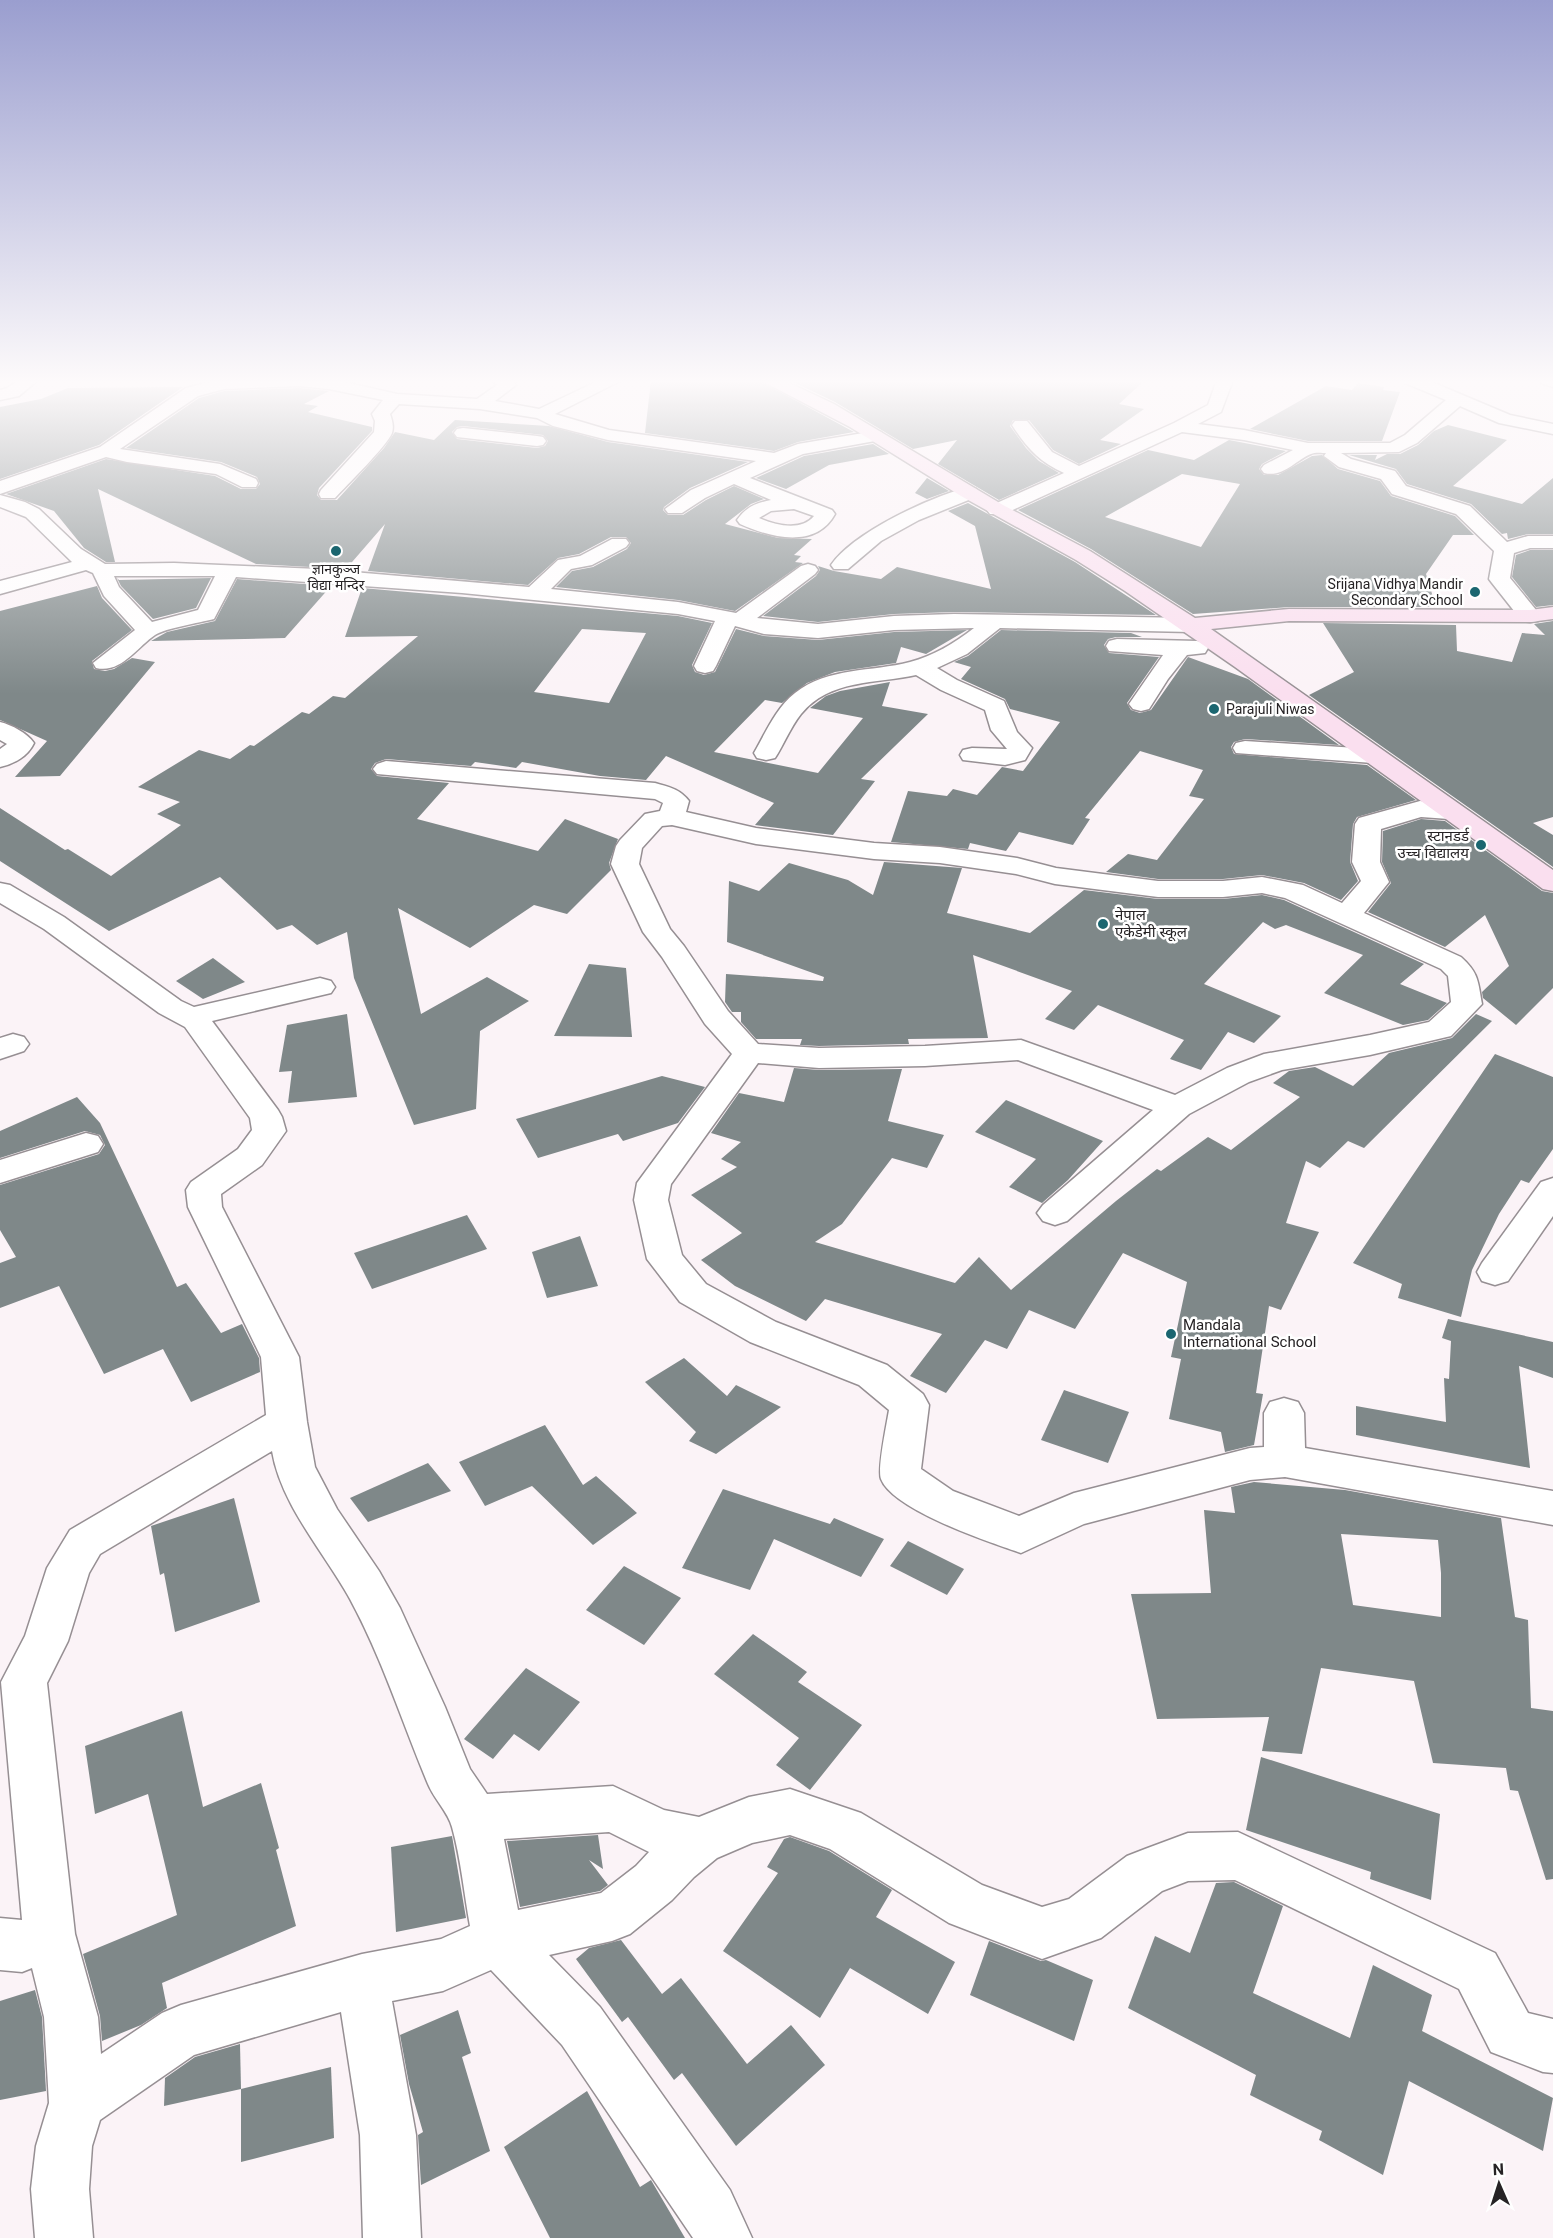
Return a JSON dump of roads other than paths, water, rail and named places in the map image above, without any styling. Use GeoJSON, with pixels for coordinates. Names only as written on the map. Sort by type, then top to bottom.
{"type":"FeatureCollection","features":[{"type":"Feature","properties":{"kind":"street"},"geometry":{"type":"LineString","coordinates":[[328,494],[338,484]]}},
{"type":"Feature","properties":{"kind":"street"},"geometry":{"type":"LineString","coordinates":[[675,509],[698,494],[719,484]]}},
{"type":"Feature","properties":{"kind":"street"},"geometry":{"type":"LineString","coordinates":[[748,484],[794,503]]}},
{"type":"Feature","properties":{"kind":"street"},"geometry":{"type":"LineString","coordinates":[[955,484],[997,510],[1094,562],[1191,625],[1262,673],[1449,811],[1512,852],[1553,883]]}},
{"type":"Feature","properties":{"kind":"street"},"geometry":{"type":"LineString","coordinates":[[997,510],[1054,484]]}},
{"type":"Feature","properties":{"kind":"street"},"geometry":{"type":"LineString","coordinates":[[1394,484],[1399,490],[1463,510],[1504,550]]}},
{"type":"Feature","properties":{"kind":"street"},"geometry":{"type":"LineString","coordinates":[[841,565],[874,537],[912,516],[969,493]]}},
{"type":"Feature","properties":{"kind":"street"},"geometry":{"type":"LineString","coordinates":[[0,501],[28,509],[41,517],[67,548],[94,567],[112,595],[122,602],[148,630]]}},
{"type":"Feature","properties":{"kind":"street"},"geometry":{"type":"LineString","coordinates":[[1504,550],[1528,542],[1553,542]]}},
{"type":"Feature","properties":{"kind":"street"},"geometry":{"type":"LineString","coordinates":[[533,595],[565,564],[585,561],[619,543]]}},
{"type":"Feature","properties":{"kind":"street"},"geometry":{"type":"LineString","coordinates":[[1504,550],[1499,579],[1530,615]]}},
{"type":"Feature","properties":{"kind":"street"},"geometry":{"type":"LineString","coordinates":[[0,588],[94,567],[228,571],[371,579],[678,608],[734,618],[764,627],[818,631],[894,623],[954,621],[1191,625],[1289,615],[1530,615],[1553,613]]}},
{"type":"Feature","properties":{"kind":"street"},"geometry":{"type":"LineString","coordinates":[[705,666],[734,618],[774,597],[808,570]]}},
{"type":"Feature","properties":{"kind":"street"},"geometry":{"type":"LineString","coordinates":[[104,663],[129,648],[148,630],[206,614],[228,571]]}},
{"type":"Feature","properties":{"kind":"street"},"geometry":{"type":"LineString","coordinates":[[766,753],[784,717],[811,692],[836,681],[919,667],[972,641],[993,623]]}},
{"type":"Feature","properties":{"kind":"street"},"geometry":{"type":"LineString","coordinates":[[972,641],[1042,644]]}},
{"type":"Feature","properties":{"kind":"street"},"geometry":{"type":"LineString","coordinates":[[1100,646],[1181,649],[1222,647]]}},
{"type":"Feature","properties":{"kind":"street"},"geometry":{"type":"LineString","coordinates":[[1142,704],[1155,679],[1181,649]]}},
{"type":"Feature","properties":{"kind":"street"},"geometry":{"type":"LineString","coordinates":[[919,667],[949,685],[996,706],[1000,726],[1008,739],[1020,748],[1016,755],[1005,758],[972,755]]}},
{"type":"Feature","properties":{"kind":"street"},"geometry":{"type":"LineString","coordinates":[[0,729],[22,743],[20,747],[0,760]]}},
{"type":"Feature","properties":{"kind":"street"},"geometry":{"type":"LineString","coordinates":[[1245,748],[1373,756]]}},
{"type":"Feature","properties":{"kind":"street"},"geometry":{"type":"LineString","coordinates":[[386,769],[655,791],[676,801],[672,817]]}},
{"type":"Feature","properties":{"kind":"street"},"geometry":{"type":"LineString","coordinates":[[1347,915],[1375,882],[1366,862],[1368,824],[1420,809],[1449,811]]}},
{"type":"Feature","properties":{"kind":"street"},"geometry":{"type":"LineString","coordinates":[[1055,1213],[1177,1107],[1238,1075],[1275,1061],[1370,1045],[1440,1029],[1467,1004],[1462,973],[1451,963],[1293,891],[1262,885],[1223,889],[1158,889],[1055,876],[1017,866],[940,855],[874,851],[756,836],[672,817],[654,820],[628,846],[625,864],[657,933],[674,952],[716,1017],[749,1053],[819,1058],[925,1056],[1021,1050],[1177,1107]]}},
{"type":"Feature","properties":{"kind":"street"},"geometry":{"type":"LineString","coordinates":[[0,891],[54,923],[170,1007],[196,1020],[266,1117],[269,1131],[250,1157],[203,1190],[205,1207],[280,1357],[287,1422],[295,1467],[322,1521],[364,1584],[384,1622],[422,1707],[451,1782],[475,1818],[498,1940],[580,2026],[710,2210],[723,2238]]}},
{"type":"Feature","properties":{"kind":"street"},"geometry":{"type":"LineString","coordinates":[[189,1017],[320,987]]}},
{"type":"Feature","properties":{"kind":"street"},"geometry":{"type":"LineString","coordinates":[[749,1053],[654,1183],[651,1200],[665,1259],[693,1293],[763,1332],[873,1375],[909,1405],[900,1476],[938,1503],[1021,1535],[1074,1510],[1250,1464],[1285,1461],[1553,1508]]}},
{"type":"Feature","properties":{"kind":"street"},"geometry":{"type":"LineString","coordinates":[[0,1172],[86,1144]]}},
{"type":"Feature","properties":{"kind":"street"},"geometry":{"type":"LineString","coordinates":[[1495,1272],[1553,1190]]}},
{"type":"Feature","properties":{"kind":"street"},"geometry":{"type":"LineString","coordinates":[[1284,1413],[1285,1461]]}},
{"type":"Feature","properties":{"kind":"street"},"geometry":{"type":"LineString","coordinates":[[64,2238],[60,2189],[64,2146],[76,2103],[71,2017],[49,1934],[24,1682],[46,1641],[69,1568],[86,1542],[287,1422]]}},
{"type":"Feature","properties":{"kind":"street"},"geometry":{"type":"LineString","coordinates":[[475,1818],[612,1809],[657,1832],[700,1841]]}},
{"type":"Feature","properties":{"kind":"street"},"geometry":{"type":"LineString","coordinates":[[76,2103],[181,2032],[362,1980],[444,1965],[498,1940],[612,1916],[654,1883],[676,1860],[700,1841],[749,1820],[790,1812],[844,1830],[967,1905],[1042,1933],[1083,1920],[1145,1873],[1188,1857],[1238,1856],[1477,1971],[1510,2033],[1543,2045],[1553,2046]]}},
{"type":"Feature","properties":{"kind":"street"},"geometry":{"type":"LineString","coordinates":[[0,1944],[22,1946],[49,1934]]}},
{"type":"Feature","properties":{"kind":"street"},"geometry":{"type":"LineString","coordinates":[[362,1980],[388,2135],[392,2238]]}},
{"type":"Feature","properties":{"kind":"place","name":"ज्ञानकुञ्‍ज विद्या मन्दिर"},"geometry":{"type":"Point","coordinates":[336,551]}},
{"type":"Feature","properties":{"kind":"place","name":"Srijana Vidhya Mandir Secondary School"},"geometry":{"type":"Point","coordinates":[1475,592]}},
{"type":"Feature","properties":{"kind":"place","name":"Parajuli Niwas"},"geometry":{"type":"Point","coordinates":[1214,709]}},
{"type":"Feature","properties":{"kind":"place","name":"स्टानडर्ड उच्च विद्यालय"},"geometry":{"type":"Point","coordinates":[1481,845]}},
{"type":"Feature","properties":{"kind":"place","name":"नेपाल एकेडेमी स्कूल"},"geometry":{"type":"Point","coordinates":[1103,924]}},
{"type":"Feature","properties":{"kind":"place","name":"Mandala International School"},"geometry":{"type":"Point","coordinates":[1171,1334]}}]}
